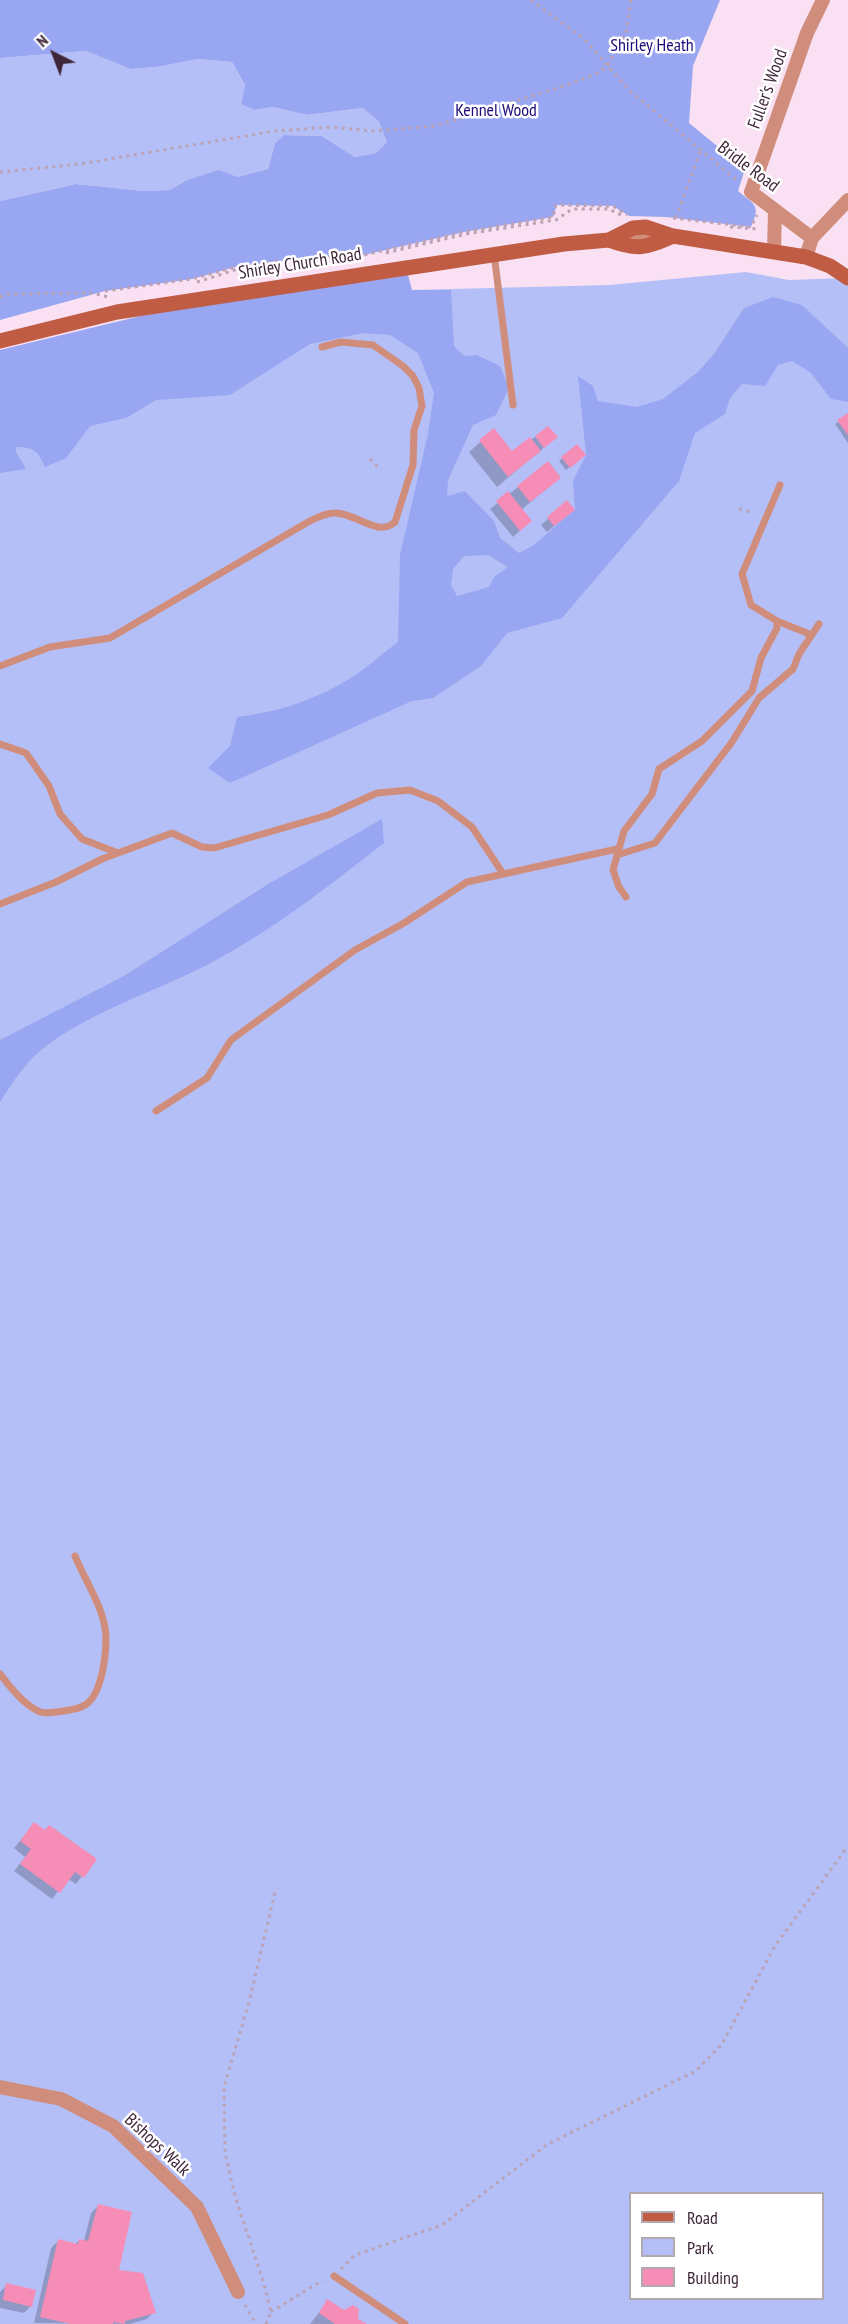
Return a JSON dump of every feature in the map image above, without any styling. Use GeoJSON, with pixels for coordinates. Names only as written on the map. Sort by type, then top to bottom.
{"type":"FeatureCollection","features":[{"type":"Feature","properties":{"kind":"street","name":"Fuller's Wood"},"geometry":{"type":"LineString","coordinates":[[743,189],[807,33],[823,0]]}},
{"type":"Feature","properties":{"kind":"street","name":"Bridle Road"},"geometry":{"type":"LineString","coordinates":[[743,189],[812,238]]}},
{"type":"Feature","properties":{"kind":"street"},"geometry":{"type":"LineString","coordinates":[[806,257],[812,238],[848,200]]}},
{"type":"Feature","properties":{"kind":"street","name":"Bridle Road"},"geometry":{"type":"LineString","coordinates":[[774,252],[775,210]]}},
{"type":"Feature","properties":{"kind":"street","name":"Shirley Church Road"},"geometry":{"type":"LineString","coordinates":[[609,240],[631,248],[645,248],[675,225]]}},
{"type":"Feature","properties":{"kind":"street","name":"Shirley Church Road"},"geometry":{"type":"LineString","coordinates":[[0,341],[117,312],[494,254],[609,240],[639,227],[675,225],[774,252],[806,257],[830,266],[848,278]]}},
{"type":"Feature","properties":{"kind":"street","name":"Bishops Walk"},"geometry":{"type":"LineString","coordinates":[[0,2087],[61,2099],[113,2126],[196,2208],[238,2292]]}},
{"type":"Feature","properties":{"kind":"lane"},"geometry":{"type":"LineString","coordinates":[[494,254],[513,405]]}},
{"type":"Feature","properties":{"kind":"lane"},"geometry":{"type":"LineString","coordinates":[[0,666],[50,647],[110,638],[308,522],[331,512],[388,529],[395,522],[413,465],[414,430],[422,406],[419,388],[413,376],[403,366],[373,345],[342,342],[322,347]]}},
{"type":"Feature","properties":{"kind":"lane"},"geometry":{"type":"LineString","coordinates":[[780,485],[742,574],[752,605],[777,621],[807,633],[810,637]]}},
{"type":"Feature","properties":{"kind":"lane"},"geometry":{"type":"LineString","coordinates":[[626,897],[619,887],[613,870],[617,852],[630,821],[652,794],[659,769],[702,741],[752,690],[761,658],[777,628],[777,621]]}},
{"type":"Feature","properties":{"kind":"lane"},"geometry":{"type":"LineString","coordinates":[[156,1111],[207,1078],[231,1040],[354,950],[404,923],[467,882],[502,872],[655,843],[732,742],[759,698],[793,669],[819,624]]}},
{"type":"Feature","properties":{"kind":"lane"},"geometry":{"type":"LineString","coordinates":[[0,744],[26,753],[49,786],[60,814],[82,839],[118,853]]}},
{"type":"Feature","properties":{"kind":"lane"},"geometry":{"type":"LineString","coordinates":[[0,904],[172,832],[202,847],[224,846],[328,815],[377,793],[410,790],[438,801],[472,827],[502,872]]}},
{"type":"Feature","properties":{"kind":"lane"},"geometry":{"type":"LineString","coordinates":[[1,1676],[20,1696],[38,1711],[45,1713],[83,1707],[97,1690],[106,1638],[104,1620],[75,1556]]}},
{"type":"Feature","properties":{"kind":"lane"},"geometry":{"type":"LineString","coordinates":[[334,2276],[405,2324]]}},
{"type":"Feature","properties":{"kind":"path"},"geometry":{"type":"LineString","coordinates":[[531,0],[584,39],[629,90],[743,189]]}},
{"type":"Feature","properties":{"kind":"path"},"geometry":{"type":"LineString","coordinates":[[0,172],[80,164],[275,131],[330,127],[373,131],[435,126],[570,84],[608,65],[626,33],[631,0]]}},
{"type":"Feature","properties":{"kind":"path"},"geometry":{"type":"LineString","coordinates":[[675,225],[700,152]]}},
{"type":"Feature","properties":{"kind":"path"},"geometry":{"type":"LineString","coordinates":[[105,291],[192,279],[239,266],[305,258],[364,255],[464,232],[553,217],[556,204],[613,206],[628,217],[609,209],[572,208],[556,220],[466,234],[366,258],[306,261],[237,269],[198,282],[142,292]]}},
{"type":"Feature","properties":{"kind":"path"},"geometry":{"type":"LineString","coordinates":[[675,225],[751,227],[758,213]]}},
{"type":"Feature","properties":{"kind":"path"},"geometry":{"type":"LineString","coordinates":[[666,218],[675,225],[752,230],[774,229]]}},
{"type":"Feature","properties":{"kind":"path"},"geometry":{"type":"LineString","coordinates":[[0,297],[8,294],[93,293],[109,298]]}},
{"type":"Feature","properties":{"kind":"path"},"geometry":{"type":"LineString","coordinates":[[370,459],[379,468]]}},
{"type":"Feature","properties":{"kind":"path"},"geometry":{"type":"LineString","coordinates":[[739,509],[751,512]]}},
{"type":"Feature","properties":{"kind":"path"},"geometry":{"type":"LineString","coordinates":[[266,2324],[271,2312],[314,2285],[334,2276],[355,2256],[442,2225],[548,2144],[696,2071],[722,2044],[774,1946],[848,1846]]}},
{"type":"Feature","properties":{"kind":"path"},"geometry":{"type":"LineString","coordinates":[[271,2312],[234,2196],[225,2153],[224,2086],[249,2002],[276,1888]]}},
{"type":"Feature","properties":{"kind":"path"},"geometry":{"type":"LineString","coordinates":[[238,2292],[256,2324]]}},
{"type":"Feature","properties":{"kind":"green space","name":"Kennel Wood"},"geometry":{"type":"Polygon","coordinates":[[[0,0],[720,0],[693,66],[689,123],[745,169],[738,191],[755,206],[756,214],[751,227],[666,217],[629,216],[613,206],[557,205],[553,217],[464,232],[364,255],[305,258],[239,266],[192,279],[105,291],[0,320],[0,201],[76,184],[144,191],[170,190],[185,181],[219,170],[237,177],[268,169],[275,143],[284,135],[322,136],[355,157],[376,153],[387,142],[379,122],[363,108],[307,115],[273,107],[254,110],[241,104],[245,85],[232,62],[198,59],[157,67],[130,69],[86,51],[0,58],[0,0]]]}},
{"type":"Feature","properties":{"kind":"green space"},"geometry":{"type":"Polygon","coordinates":[[[86,51],[130,69],[157,67],[198,59],[232,62],[245,85],[241,104],[254,110],[273,107],[307,115],[363,108],[379,122],[387,142],[376,153],[355,157],[322,136],[284,135],[275,143],[268,169],[237,177],[185,181],[170,190],[144,191],[76,184],[0,201],[0,58],[86,51]]]}},
{"type":"Feature","properties":{"kind":"green space"},"geometry":{"type":"Polygon","coordinates":[[[746,272],[789,280],[848,278],[848,2324],[0,2324],[0,368],[412,290],[610,285],[746,272]]]}},
{"type":"Feature","properties":{"kind":"green space"},"geometry":{"type":"Polygon","coordinates":[[[408,275],[412,290],[451,290],[454,346],[464,356],[477,355],[500,366],[509,388],[496,415],[473,425],[448,480],[447,496],[465,491],[494,521],[500,538],[519,553],[534,545],[575,509],[573,481],[586,455],[578,376],[593,386],[598,401],[637,407],[663,399],[698,372],[714,354],[744,308],[773,297],[802,305],[848,348],[848,402],[831,399],[811,373],[792,361],[778,365],[765,386],[742,384],[730,398],[725,414],[695,433],[679,481],[562,618],[507,633],[481,666],[433,698],[412,701],[230,783],[208,768],[230,746],[237,717],[268,712],[312,698],[354,676],[398,642],[400,555],[428,434],[434,393],[418,353],[390,335],[363,333],[310,344],[230,395],[156,400],[126,418],[90,426],[66,458],[45,467],[35,451],[16,447],[16,452],[26,469],[0,473],[0,350],[153,313],[408,275]],[[488,555],[464,556],[453,569],[451,585],[457,596],[489,587],[494,577],[508,567],[488,555]]]}},
{"type":"Feature","properties":{"kind":"green space"},"geometry":{"type":"Polygon","coordinates":[[[382,819],[384,843],[310,900],[252,939],[210,963],[71,1029],[28,1062],[0,1102],[0,1040],[124,976],[270,883],[382,819]]]}},
{"type":"Feature","properties":{"kind":"building"},"geometry":{"type":"Polygon","coordinates":[[[848,413],[848,435],[837,420],[848,413]]]}},
{"type":"Feature","properties":{"kind":"building"},"geometry":{"type":"Polygon","coordinates":[[[548,426],[558,437],[544,448],[535,436],[548,426]]]}},
{"type":"Feature","properties":{"kind":"building"},"geometry":{"type":"Polygon","coordinates":[[[494,428],[512,451],[530,437],[541,451],[508,477],[479,440],[494,428]]]}},
{"type":"Feature","properties":{"kind":"building"},"geometry":{"type":"Polygon","coordinates":[[[577,444],[586,455],[570,468],[561,457],[577,444]]]}},
{"type":"Feature","properties":{"kind":"building"},"geometry":{"type":"Polygon","coordinates":[[[548,461],[561,478],[530,502],[517,486],[548,461]]]}},
{"type":"Feature","properties":{"kind":"building"},"geometry":{"type":"Polygon","coordinates":[[[508,491],[532,521],[520,531],[496,501],[508,491]]]}},
{"type":"Feature","properties":{"kind":"building"},"geometry":{"type":"Polygon","coordinates":[[[567,500],[575,510],[554,526],[547,517],[567,500]]]}},
{"type":"Feature","properties":{"kind":"building"},"geometry":{"type":"Polygon","coordinates":[[[34,1822],[45,1830],[49,1825],[97,1859],[84,1878],[75,1872],[60,1893],[20,1864],[31,1849],[20,1841],[34,1822]]]}},
{"type":"Feature","properties":{"kind":"building"},"geometry":{"type":"Polygon","coordinates":[[[98,2204],[132,2212],[119,2270],[143,2273],[156,2313],[125,2321],[125,2324],[113,2322],[113,2324],[71,2324],[40,2317],[58,2239],[78,2244],[79,2239],[88,2241],[98,2204]]]}},
{"type":"Feature","properties":{"kind":"building"},"geometry":{"type":"Polygon","coordinates":[[[6,2283],[36,2290],[32,2307],[3,2300],[6,2283]]]}},
{"type":"Feature","properties":{"kind":"building"},"geometry":{"type":"Polygon","coordinates":[[[327,2299],[344,2310],[353,2305],[359,2309],[358,2319],[367,2324],[335,2324],[319,2313],[327,2299]]]}},
{"type":"Feature","properties":{"kind":"park label","name":"Shirley Heath"},"geometry":{"type":"Point","coordinates":[652,46]}}]}
